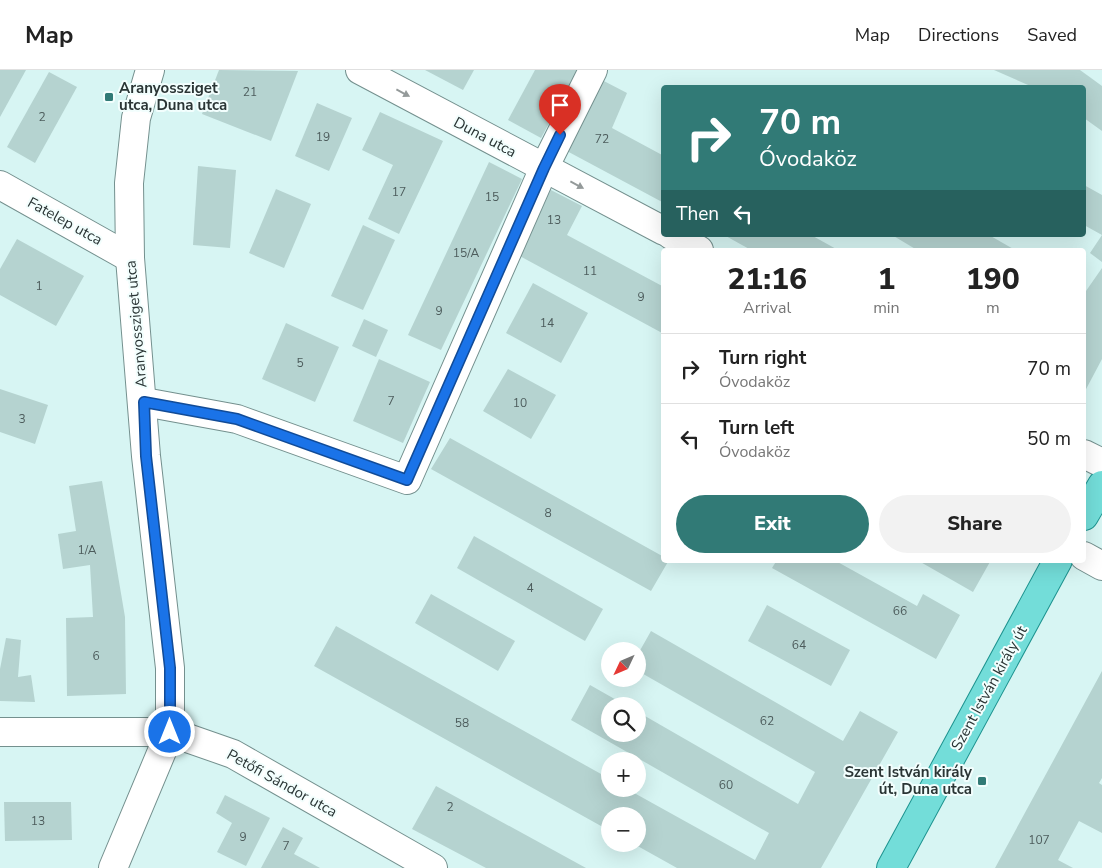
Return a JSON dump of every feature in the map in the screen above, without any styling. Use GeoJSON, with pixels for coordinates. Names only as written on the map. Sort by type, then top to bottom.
{"type":"FeatureCollection","features":[{"type":"Feature","properties":{"kind":"main road"},"geometry":{"type":"LineString","coordinates":[[1086,513],[1102,485]]}},
{"type":"Feature","properties":{"kind":"main road","name":"Szent István király út"},"geometry":{"type":"LineString","coordinates":[[891,868],[1056,563]]}},
{"type":"Feature","properties":{"kind":"street","name":"Aranyossziget utca"},"geometry":{"type":"LineString","coordinates":[[112,868],[170,732],[170,668],[146,456],[144,402],[130,258],[129,183],[136,118],[150,70]]}},
{"type":"Feature","properties":{"kind":"street","name":"Duna utca"},"geometry":{"type":"LineString","coordinates":[[360,70],[661,229]]}},
{"type":"Feature","properties":{"kind":"street"},"geometry":{"type":"LineString","coordinates":[[144,402],[237,419],[407,480],[544,168],[593,70]]}},
{"type":"Feature","properties":{"kind":"street","name":"Fatelep utca"},"geometry":{"type":"LineString","coordinates":[[0,185],[130,258]]}},
{"type":"Feature","properties":{"kind":"street"},"geometry":{"type":"LineString","coordinates":[[675,237],[695,248]]}},
{"type":"Feature","properties":{"kind":"street"},"geometry":{"type":"LineString","coordinates":[[1086,455],[1102,463]]}},
{"type":"Feature","properties":{"kind":"street"},"geometry":{"type":"LineString","coordinates":[[1086,557],[1102,566]]}},
{"type":"Feature","properties":{"kind":"street","name":"Petőfi Sándor utca"},"geometry":{"type":"LineString","coordinates":[[0,732],[170,732],[233,754],[433,868]]}},
{"type":"Feature","properties":{"kind":"building"},"geometry":{"type":"Polygon","coordinates":[[[0,70],[26,70],[0,117],[0,70]]]}},
{"type":"Feature","properties":{"kind":"building"},"geometry":{"type":"Polygon","coordinates":[[[219,70],[298,71],[271,141],[202,114],[219,70]]]}},
{"type":"Feature","properties":{"kind":"building"},"geometry":{"type":"Polygon","coordinates":[[[425,70],[474,70],[463,90],[425,70]]]}},
{"type":"Feature","properties":{"kind":"building"},"geometry":{"type":"Polygon","coordinates":[[[535,70],[578,70],[541,138],[508,120],[535,70]]]}},
{"type":"Feature","properties":{"kind":"building"},"geometry":{"type":"Polygon","coordinates":[[[994,70],[1080,70],[1102,86],[1102,131],[1086,119],[1086,85],[1028,85],[994,70]]]}},
{"type":"Feature","properties":{"kind":"building"},"geometry":{"type":"Polygon","coordinates":[[[49,72],[77,87],[35,163],[7,147],[49,72]]]}},
{"type":"Feature","properties":{"kind":"building"},"geometry":{"type":"Polygon","coordinates":[[[600,79],[627,93],[612,128],[661,154],[661,201],[565,150],[600,79]]]}},
{"type":"Feature","properties":{"kind":"building"},"geometry":{"type":"Polygon","coordinates":[[[317,103],[352,118],[329,171],[295,156],[317,103]]]}},
{"type":"Feature","properties":{"kind":"building"},"geometry":{"type":"Polygon","coordinates":[[[380,112],[443,141],[399,234],[368,219],[393,165],[362,150],[380,112]]]}},
{"type":"Feature","properties":{"kind":"building"},"geometry":{"type":"Polygon","coordinates":[[[489,162],[522,179],[441,350],[408,335],[489,162]]]}},
{"type":"Feature","properties":{"kind":"building"},"geometry":{"type":"Polygon","coordinates":[[[198,166],[236,170],[230,248],[193,245],[198,166]]]}},
{"type":"Feature","properties":{"kind":"building"},"geometry":{"type":"Polygon","coordinates":[[[1086,186],[1102,195],[1102,235],[1086,226],[1086,186]]]}},
{"type":"Feature","properties":{"kind":"building"},"geometry":{"type":"Polygon","coordinates":[[[276,189],[311,204],[284,268],[249,253],[276,189]]]}},
{"type":"Feature","properties":{"kind":"building"},"geometry":{"type":"Polygon","coordinates":[[[549,189],[582,206],[567,235],[661,285],[661,332],[516,254],[549,189]]]}},
{"type":"Feature","properties":{"kind":"building"},"geometry":{"type":"Polygon","coordinates":[[[363,225],[395,240],[363,310],[331,296],[363,225]]]}},
{"type":"Feature","properties":{"kind":"building"},"geometry":{"type":"Polygon","coordinates":[[[1102,235],[1102,262],[1090,253],[1102,235]]]}},
{"type":"Feature","properties":{"kind":"building"},"geometry":{"type":"Polygon","coordinates":[[[728,237],[815,237],[834,248],[747,248],[728,237]]]}},
{"type":"Feature","properties":{"kind":"building"},"geometry":{"type":"Polygon","coordinates":[[[895,237],[992,237],[1012,248],[914,248],[895,237]]]}},
{"type":"Feature","properties":{"kind":"building"},"geometry":{"type":"Polygon","coordinates":[[[17,239],[84,276],[56,326],[0,295],[0,269],[17,239]]]}},
{"type":"Feature","properties":{"kind":"building"},"geometry":{"type":"Polygon","coordinates":[[[1102,268],[1102,359],[1086,389],[1086,291],[1102,268]]]}},
{"type":"Feature","properties":{"kind":"building"},"geometry":{"type":"Polygon","coordinates":[[[533,283],[588,313],[561,363],[506,333],[533,283]]]}},
{"type":"Feature","properties":{"kind":"building"},"geometry":{"type":"Polygon","coordinates":[[[364,319],[388,330],[376,357],[352,346],[364,319]]]}},
{"type":"Feature","properties":{"kind":"building"},"geometry":{"type":"Polygon","coordinates":[[[286,323],[339,347],[315,402],[262,379],[286,323]]]}},
{"type":"Feature","properties":{"kind":"building"},"geometry":{"type":"Polygon","coordinates":[[[379,359],[430,382],[403,443],[353,421],[379,359]]]}},
{"type":"Feature","properties":{"kind":"building"},"geometry":{"type":"Polygon","coordinates":[[[508,369],[556,395],[531,439],[483,411],[508,369]]]}},
{"type":"Feature","properties":{"kind":"building"},"geometry":{"type":"Polygon","coordinates":[[[0,389],[48,405],[35,444],[0,432],[0,389]]]}},
{"type":"Feature","properties":{"kind":"building"},"geometry":{"type":"Polygon","coordinates":[[[450,438],[661,555],[661,563],[667,563],[651,591],[431,469],[450,438]]]}},
{"type":"Feature","properties":{"kind":"building"},"geometry":{"type":"Polygon","coordinates":[[[102,481],[125,617],[126,694],[67,696],[66,618],[93,617],[90,565],[63,569],[58,534],[76,531],[69,486],[102,481]]]}},
{"type":"Feature","properties":{"kind":"building"},"geometry":{"type":"Polygon","coordinates":[[[474,536],[603,609],[585,641],[457,568],[474,536]]]}},
{"type":"Feature","properties":{"kind":"building"},"geometry":{"type":"Polygon","coordinates":[[[775,563],[839,563],[917,606],[923,594],[960,615],[936,659],[772,568],[775,563]]]}},
{"type":"Feature","properties":{"kind":"building"},"geometry":{"type":"Polygon","coordinates":[[[922,563],[989,563],[973,592],[922,563]]]}},
{"type":"Feature","properties":{"kind":"building"},"geometry":{"type":"Polygon","coordinates":[[[431,594],[515,641],[498,671],[415,623],[431,594]]]}},
{"type":"Feature","properties":{"kind":"building"},"geometry":{"type":"Polygon","coordinates":[[[767,605],[850,650],[831,686],[748,641],[767,605]]]}},
{"type":"Feature","properties":{"kind":"building"},"geometry":{"type":"Polygon","coordinates":[[[336,626],[601,774],[601,797],[641,797],[755,860],[769,833],[646,763],[646,752],[627,752],[610,742],[646,742],[646,717],[798,804],[815,772],[646,676],[645,642],[651,631],[843,741],[860,711],[898,732],[821,868],[677,868],[646,851],[646,807],[601,807],[601,826],[314,666],[336,626]]]}},
{"type":"Feature","properties":{"kind":"building"},"geometry":{"type":"Polygon","coordinates":[[[6,638],[21,640],[18,677],[31,675],[35,702],[0,701],[0,669],[6,638]]]}},
{"type":"Feature","properties":{"kind":"building"},"geometry":{"type":"Polygon","coordinates":[[[1102,671],[1102,778],[1099,783],[1102,785],[1102,833],[1079,821],[1058,860],[1073,868],[995,868],[1102,671]]]}},
{"type":"Feature","properties":{"kind":"building"},"geometry":{"type":"Polygon","coordinates":[[[590,685],[611,697],[601,697],[601,737],[571,720],[590,685]]]}},
{"type":"Feature","properties":{"kind":"building"},"geometry":{"type":"Polygon","coordinates":[[[436,786],[586,868],[486,868],[412,829],[436,786]]]}},
{"type":"Feature","properties":{"kind":"building"},"geometry":{"type":"Polygon","coordinates":[[[225,795],[270,818],[246,866],[217,852],[232,823],[216,813],[225,795]]]}},
{"type":"Feature","properties":{"kind":"building"},"geometry":{"type":"Polygon","coordinates":[[[4,802],[71,802],[72,840],[5,841],[4,802]]]}},
{"type":"Feature","properties":{"kind":"building"},"geometry":{"type":"Polygon","coordinates":[[[283,827],[303,838],[294,854],[320,868],[261,868],[283,827]]]}},
{"type":"Feature","properties":{"kind":"place","name":"Aranyossziget utca, Duna utca"},"geometry":{"type":"Point","coordinates":[109,97]}},
{"type":"Feature","properties":{"kind":"place","name":"Szent István király út, Duna utca"},"geometry":{"type":"Point","coordinates":[982,781]}},
{"type":"Feature","properties":{"kind":"route"},"geometry":{"type":"LineString","coordinates":[[170,732],[170,668],[146,456],[144,402],[237,419],[407,480],[560,135]]}}]}
